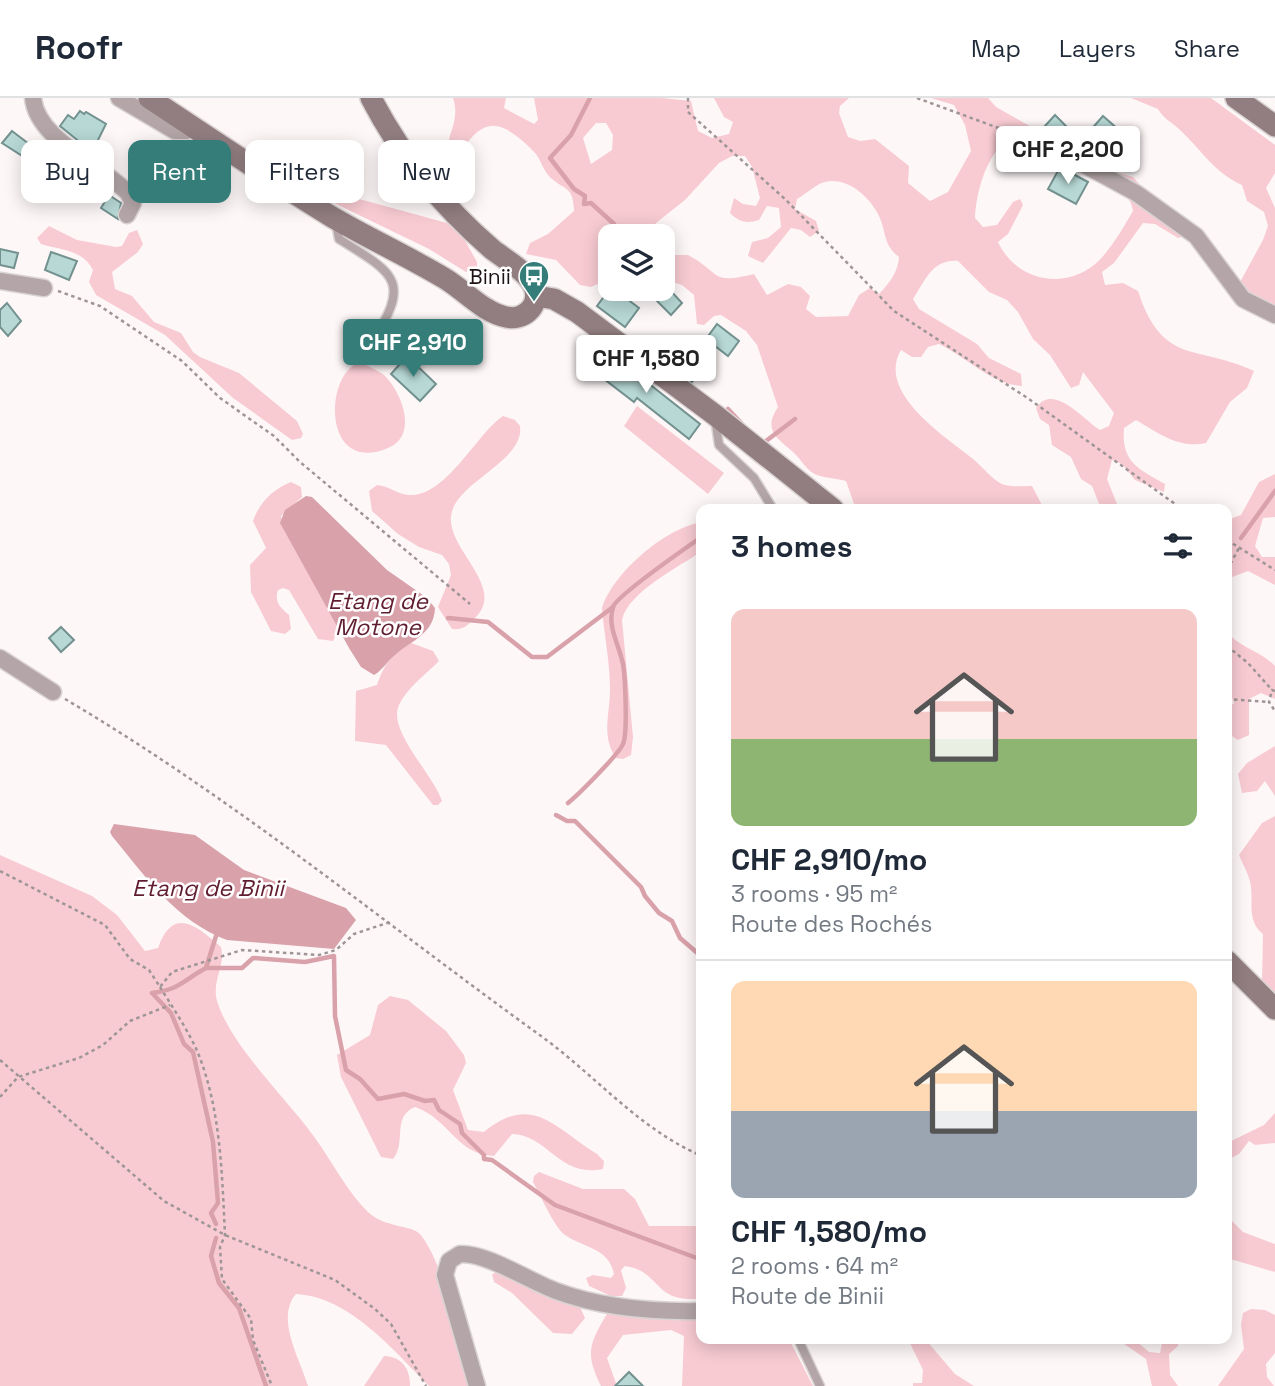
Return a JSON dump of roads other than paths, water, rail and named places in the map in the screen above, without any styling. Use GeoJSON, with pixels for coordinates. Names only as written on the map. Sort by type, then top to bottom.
{"type":"FeatureCollection","features":[{"type":"Feature","properties":{"kind":"street"},"geometry":{"type":"LineString","coordinates":[[33,98],[35,112],[44,127],[128,193],[133,203],[127,215]]}},
{"type":"Feature","properties":{"kind":"street"},"geometry":{"type":"LineString","coordinates":[[119,98],[175,131],[186,131],[192,126]]}},
{"type":"Feature","properties":{"kind":"street"},"geometry":{"type":"LineString","coordinates":[[149,98],[336,219],[443,277],[497,313],[513,318],[531,305],[554,299],[577,312],[715,415],[827,504]]}},
{"type":"Feature","properties":{"kind":"street"},"geometry":{"type":"LineString","coordinates":[[371,98],[394,138],[436,193],[470,229],[531,281],[531,305]]}},
{"type":"Feature","properties":{"kind":"street"},"geometry":{"type":"LineString","coordinates":[[1236,98],[1275,125]]}},
{"type":"Feature","properties":{"kind":"street"},"geometry":{"type":"LineString","coordinates":[[1055,149],[1136,193],[1196,236],[1243,299],[1275,315]]}},
{"type":"Feature","properties":{"kind":"street"},"geometry":{"type":"LineString","coordinates":[[0,281],[44,288]]}},
{"type":"Feature","properties":{"kind":"street"},"geometry":{"type":"LineString","coordinates":[[0,658],[53,692]]}},
{"type":"Feature","properties":{"kind":"street"},"geometry":{"type":"LineString","coordinates":[[1232,966],[1275,1009]]}},
{"type":"Feature","properties":{"kind":"street"},"geometry":{"type":"LineString","coordinates":[[477,1386],[445,1275],[449,1261],[460,1254],[479,1257],[548,1288],[583,1298],[645,1310],[696,1311]]}},
{"type":"Feature","properties":{"kind":"lane"},"geometry":{"type":"LineString","coordinates":[[336,219],[335,230],[340,239],[379,264],[394,288],[395,302],[371,344]]}},
{"type":"Feature","properties":{"kind":"lane"},"geometry":{"type":"LineString","coordinates":[[715,415],[719,445],[754,478],[770,504]]}},
{"type":"Feature","properties":{"kind":"lane"},"geometry":{"type":"LineString","coordinates":[[800,1344],[820,1386]]}},
{"type":"Feature","properties":{"kind":"water","name":"Etang de Motone"},"geometry":{"type":"Polygon","coordinates":[[[306,496],[312,497],[387,570],[427,598],[435,608],[431,624],[421,636],[392,657],[374,675],[361,667],[349,648],[280,523],[285,510],[306,496]]]}},
{"type":"Feature","properties":{"kind":"water","name":"Etang de Binii"},"geometry":{"type":"Polygon","coordinates":[[[114,824],[195,835],[244,870],[346,908],[356,920],[334,949],[227,940],[192,922],[163,896],[112,836],[110,832],[114,824]]]}},
{"type":"Feature","properties":{"kind":"waterway"},"geometry":{"type":"LineString","coordinates":[[590,98],[571,135],[550,158],[574,189],[585,196],[584,204],[591,203],[614,224]]}},
{"type":"Feature","properties":{"kind":"waterway"},"geometry":{"type":"LineString","coordinates":[[728,409],[742,424]]}},
{"type":"Feature","properties":{"kind":"waterway"},"geometry":{"type":"LineString","coordinates":[[762,444],[795,419]]}},
{"type":"Feature","properties":{"kind":"waterway"},"geometry":{"type":"LineString","coordinates":[[1241,538],[1275,491]]}},
{"type":"Feature","properties":{"kind":"waterway"},"geometry":{"type":"LineString","coordinates":[[568,803],[614,756],[625,738],[624,670],[612,629],[613,607],[638,583],[696,541]]}},
{"type":"Feature","properties":{"kind":"waterway"},"geometry":{"type":"LineString","coordinates":[[448,618],[488,622],[532,657],[547,657],[613,607]]}},
{"type":"Feature","properties":{"kind":"waterway"},"geometry":{"type":"LineString","coordinates":[[556,815],[567,821],[575,821],[641,887],[659,913],[672,921],[680,938],[696,952]]}},
{"type":"Feature","properties":{"kind":"waterway"},"geometry":{"type":"LineString","coordinates":[[216,936],[206,968],[176,987],[152,993],[171,1013],[184,1044],[193,1052],[213,1142],[218,1203],[211,1213],[216,1224]]}},
{"type":"Feature","properties":{"kind":"waterway"},"geometry":{"type":"LineString","coordinates":[[206,968],[242,968],[253,958],[305,962],[334,956],[335,1016],[346,1070],[360,1079],[378,1099],[404,1094],[425,1101],[434,1100],[439,1110],[460,1124],[462,1133],[484,1155],[484,1159],[492,1160],[555,1205],[696,1258]]}},
{"type":"Feature","properties":{"kind":"waterway"},"geometry":{"type":"LineString","coordinates":[[216,1238],[211,1256],[219,1283],[239,1308],[266,1386]]}},
{"type":"Feature","properties":{"kind":"place","name":"Binii"},"geometry":{"type":"Point","coordinates":[534,303]}}]}
